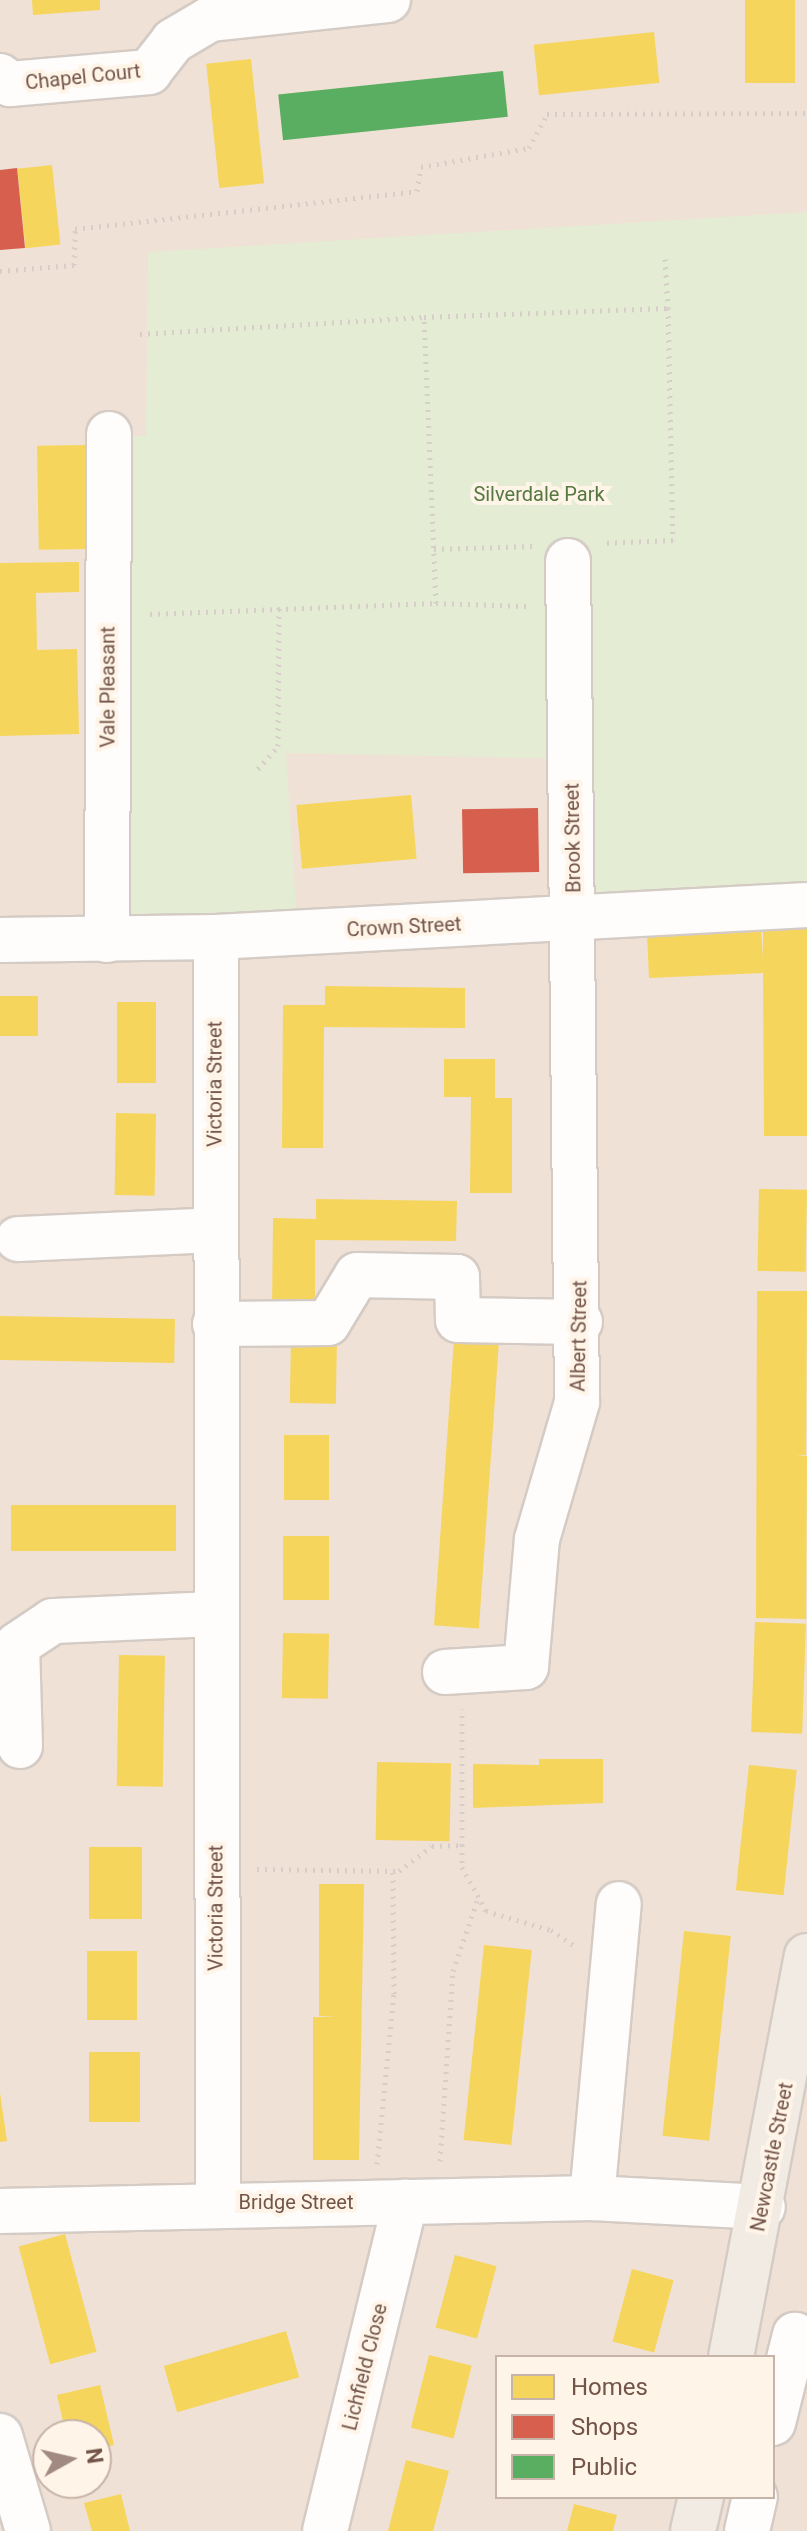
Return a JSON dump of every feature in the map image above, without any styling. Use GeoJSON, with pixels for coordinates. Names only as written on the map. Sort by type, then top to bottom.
{"type":"FeatureCollection","features":[{"type":"Feature","properties":{"kind":"main road","name":"Newcastle Street"},"geometry":{"type":"LineString","coordinates":[[731,2355],[763,2207],[807,1956]]}},
{"type":"Feature","properties":{"kind":"main road"},"geometry":{"type":"LineString","coordinates":[[693,2531],[701,2499]]}},
{"type":"Feature","properties":{"kind":"street","name":"Chapel Court"},"geometry":{"type":"LineString","coordinates":[[0,76],[10,84],[149,72],[173,41],[210,19],[388,0]]}},
{"type":"Feature","properties":{"kind":"street","name":"Vale Pleasant"},"geometry":{"type":"LineString","coordinates":[[107,940],[109,434]]}},
{"type":"Feature","properties":{"kind":"street","name":"Brook Street"},"geometry":{"type":"LineString","coordinates":[[567,550],[575,917]]}},
{"type":"Feature","properties":{"kind":"street","name":"Crown Street"},"geometry":{"type":"LineString","coordinates":[[0,940],[216,937],[807,905]]}},
{"type":"Feature","properties":{"kind":"street","name":"Albert Street"},"geometry":{"type":"LineString","coordinates":[[453,1671],[526,1667],[537,1539],[577,1402],[580,1322],[575,917]]}},
{"type":"Feature","properties":{"kind":"street","name":"Victoria Street"},"geometry":{"type":"LineString","coordinates":[[216,937],[214,1230],[218,2202]]}},
{"type":"Feature","properties":{"kind":"street"},"geometry":{"type":"LineString","coordinates":[[18,1239],[214,1230]]}},
{"type":"Feature","properties":{"kind":"street"},"geometry":{"type":"LineString","coordinates":[[215,1324],[328,1323],[357,1275],[457,1277],[458,1320],[580,1322]]}},
{"type":"Feature","properties":{"kind":"street"},"geometry":{"type":"LineString","coordinates":[[20,1746],[17,1645],[53,1621],[215,1614]]}},
{"type":"Feature","properties":{"kind":"street"},"geometry":{"type":"LineString","coordinates":[[592,2198],[619,1904]]}},
{"type":"Feature","properties":{"kind":"street","name":"Bridge Street"},"geometry":{"type":"LineString","coordinates":[[0,2211],[218,2202],[592,2198],[763,2207]]}},
{"type":"Feature","properties":{"kind":"street","name":"Lichfield Close"},"geometry":{"type":"LineString","coordinates":[[325,2531],[408,2202]]}},
{"type":"Feature","properties":{"kind":"street"},"geometry":{"type":"LineString","coordinates":[[775,2415],[795,2335]]}},
{"type":"Feature","properties":{"kind":"street"},"geometry":{"type":"LineString","coordinates":[[0,2436],[28,2531]]}},
{"type":"Feature","properties":{"kind":"street"},"geometry":{"type":"LineString","coordinates":[[747,2531],[755,2499]]}},
{"type":"Feature","properties":{"kind":"path"},"geometry":{"type":"LineString","coordinates":[[0,271],[74,265],[75,229],[417,191],[421,167],[529,148],[547,114],[807,113]]}},
{"type":"Feature","properties":{"kind":"path"},"geometry":{"type":"LineString","coordinates":[[434,549],[567,550],[673,540],[665,259]]}},
{"type":"Feature","properties":{"kind":"path"},"geometry":{"type":"LineString","coordinates":[[140,334],[424,317],[668,308]]}},
{"type":"Feature","properties":{"kind":"path"},"geometry":{"type":"LineString","coordinates":[[424,317],[436,603]]}},
{"type":"Feature","properties":{"kind":"path"},"geometry":{"type":"LineString","coordinates":[[109,613],[436,603],[568,606]]}},
{"type":"Feature","properties":{"kind":"path"},"geometry":{"type":"LineString","coordinates":[[258,769],[278,746],[279,607]]}},
{"type":"Feature","properties":{"kind":"path"},"geometry":{"type":"LineString","coordinates":[[453,1671],[462,1867],[478,1898],[511,1924],[551,1930],[614,1959]]}},
{"type":"Feature","properties":{"kind":"path"},"geometry":{"type":"LineString","coordinates":[[216,1868],[393,1871],[432,1846],[462,1845]]}},
{"type":"Feature","properties":{"kind":"path"},"geometry":{"type":"LineString","coordinates":[[393,1871],[398,1916],[408,2202]]}},
{"type":"Feature","properties":{"kind":"path"},"geometry":{"type":"LineString","coordinates":[[408,2202],[438,2144],[453,1971],[478,1898]]}},
{"type":"Feature","properties":{"kind":"shaded area"},"geometry":{"type":"Polygon","coordinates":[[[0,0],[807,0],[807,2531],[0,2531],[0,0]]]}},
{"type":"Feature","properties":{"kind":"green space","name":"Silverdale Park"},"geometry":{"type":"Polygon","coordinates":[[[807,212],[807,895],[588,901],[583,759],[286,753],[297,921],[127,926],[121,438],[146,435],[148,252],[807,212]]]}},
{"type":"Feature","properties":{"kind":"building: Homes"},"geometry":{"type":"Polygon","coordinates":[[[32,0],[100,0],[100,10],[33,15],[32,0]]]}},
{"type":"Feature","properties":{"kind":"building: Homes"},"geometry":{"type":"Polygon","coordinates":[[[745,0],[795,0],[795,83],[745,83],[745,0]]]}},
{"type":"Feature","properties":{"kind":"building: Homes"},"geometry":{"type":"Polygon","coordinates":[[[654,32],[659,83],[539,95],[534,45],[654,32]]]}},
{"type":"Feature","properties":{"kind":"building: Homes"},"geometry":{"type":"Polygon","coordinates":[[[251,59],[264,183],[219,188],[206,64],[251,59]]]}},
{"type":"Feature","properties":{"kind":"building: Homes"},"geometry":{"type":"Polygon","coordinates":[[[52,165],[60,245],[26,248],[17,169],[52,165]]]}},
{"type":"Feature","properties":{"kind":"building: Homes"},"geometry":{"type":"Polygon","coordinates":[[[87,445],[89,549],[39,550],[37,446],[87,445]]]}},
{"type":"Feature","properties":{"kind":"building: Homes"},"geometry":{"type":"Polygon","coordinates":[[[79,562],[79,592],[36,593],[37,650],[77,649],[79,734],[0,736],[0,563],[79,562]]]}},
{"type":"Feature","properties":{"kind":"building: Homes"},"geometry":{"type":"Polygon","coordinates":[[[411,795],[417,859],[302,869],[296,805],[411,795]]]}},
{"type":"Feature","properties":{"kind":"building: Homes"},"geometry":{"type":"Polygon","coordinates":[[[763,926],[807,926],[807,1136],[764,1136],[763,973],[649,978],[647,934],[761,928],[763,958],[763,926]]]}},
{"type":"Feature","properties":{"kind":"building: Homes"},"geometry":{"type":"Polygon","coordinates":[[[325,986],[465,988],[465,1028],[324,1027],[323,1148],[282,1148],[283,1005],[325,1005],[325,986]]]}},
{"type":"Feature","properties":{"kind":"building: Homes"},"geometry":{"type":"Polygon","coordinates":[[[0,996],[38,996],[38,1036],[0,1036],[0,996]]]}},
{"type":"Feature","properties":{"kind":"building: Homes"},"geometry":{"type":"Polygon","coordinates":[[[117,1002],[156,1002],[156,1083],[117,1083],[117,1002]]]}},
{"type":"Feature","properties":{"kind":"building: Homes"},"geometry":{"type":"Polygon","coordinates":[[[444,1059],[495,1059],[495,1098],[512,1098],[512,1193],[470,1193],[471,1097],[444,1097],[444,1059]]]}},
{"type":"Feature","properties":{"kind":"building: Homes"},"geometry":{"type":"Polygon","coordinates":[[[116,1113],[156,1114],[155,1196],[115,1195],[116,1113]]]}},
{"type":"Feature","properties":{"kind":"building: Homes"},"geometry":{"type":"Polygon","coordinates":[[[759,1189],[807,1190],[806,1272],[758,1271],[759,1189]]]}},
{"type":"Feature","properties":{"kind":"building: Homes"},"geometry":{"type":"Polygon","coordinates":[[[316,1199],[457,1201],[456,1241],[315,1240],[315,1313],[272,1313],[273,1218],[316,1219],[316,1199]]]}},
{"type":"Feature","properties":{"kind":"building: Homes"},"geometry":{"type":"Polygon","coordinates":[[[757,1291],[807,1291],[806,1455],[796,1456],[807,1456],[806,1619],[756,1618],[757,1291]]]}},
{"type":"Feature","properties":{"kind":"building: Homes"},"geometry":{"type":"Polygon","coordinates":[[[0,1316],[175,1319],[174,1363],[0,1360],[0,1316]]]}},
{"type":"Feature","properties":{"kind":"building: Homes"},"geometry":{"type":"Polygon","coordinates":[[[455,1325],[500,1328],[479,1628],[434,1625],[455,1325]]]}},
{"type":"Feature","properties":{"kind":"building: Homes"},"geometry":{"type":"Polygon","coordinates":[[[291,1337],[337,1338],[336,1404],[290,1403],[291,1337]]]}},
{"type":"Feature","properties":{"kind":"building: Homes"},"geometry":{"type":"Polygon","coordinates":[[[284,1435],[329,1435],[329,1500],[284,1500],[284,1435]]]}},
{"type":"Feature","properties":{"kind":"building: Homes"},"geometry":{"type":"Polygon","coordinates":[[[11,1505],[176,1505],[176,1551],[11,1551],[11,1505]]]}},
{"type":"Feature","properties":{"kind":"building: Homes"},"geometry":{"type":"Polygon","coordinates":[[[283,1536],[329,1536],[329,1600],[283,1600],[283,1536]]]}},
{"type":"Feature","properties":{"kind":"building: Homes"},"geometry":{"type":"Polygon","coordinates":[[[755,1622],[806,1624],[802,1734],[751,1732],[755,1622]]]}},
{"type":"Feature","properties":{"kind":"building: Homes"},"geometry":{"type":"Polygon","coordinates":[[[283,1633],[329,1634],[328,1699],[282,1698],[283,1633]]]}},
{"type":"Feature","properties":{"kind":"building: Homes"},"geometry":{"type":"Polygon","coordinates":[[[119,1655],[165,1656],[163,1787],[117,1786],[119,1655]]]}},
{"type":"Feature","properties":{"kind":"building: Homes"},"geometry":{"type":"Polygon","coordinates":[[[539,1759],[603,1759],[603,1803],[473,1808],[473,1764],[539,1765],[539,1759]]]}},
{"type":"Feature","properties":{"kind":"building: Homes"},"geometry":{"type":"Polygon","coordinates":[[[377,1762],[451,1763],[450,1841],[376,1840],[377,1762]]]}},
{"type":"Feature","properties":{"kind":"building: Homes"},"geometry":{"type":"Polygon","coordinates":[[[749,1765],[797,1770],[784,1895],[736,1890],[749,1765]]]}},
{"type":"Feature","properties":{"kind":"building: Homes"},"geometry":{"type":"Polygon","coordinates":[[[89,1847],[142,1847],[142,1919],[89,1919],[89,1847]]]}},
{"type":"Feature","properties":{"kind":"building: Homes"},"geometry":{"type":"Polygon","coordinates":[[[319,1884],[364,1884],[359,2160],[313,2160],[313,2017],[336,2017],[319,2016],[319,1884]]]}},
{"type":"Feature","properties":{"kind":"building: Homes"},"geometry":{"type":"Polygon","coordinates":[[[684,1931],[731,1936],[709,2141],[662,2136],[684,1931]]]}},
{"type":"Feature","properties":{"kind":"building: Homes"},"geometry":{"type":"Polygon","coordinates":[[[484,1945],[532,1950],[511,2145],[464,2140],[484,1945]]]}},
{"type":"Feature","properties":{"kind":"building: Homes"},"geometry":{"type":"Polygon","coordinates":[[[87,1951],[137,1951],[137,2020],[87,2020],[87,1951]]]}},
{"type":"Feature","properties":{"kind":"building: Homes"},"geometry":{"type":"Polygon","coordinates":[[[89,2052],[140,2052],[140,2122],[89,2122],[89,2052]]]}},
{"type":"Feature","properties":{"kind":"building: Homes"},"geometry":{"type":"Polygon","coordinates":[[[0,2093],[7,2141],[0,2142],[0,2093]]]}},
{"type":"Feature","properties":{"kind":"building: Homes"},"geometry":{"type":"Polygon","coordinates":[[[65,2234],[97,2352],[50,2364],[19,2246],[65,2234]]]}},
{"type":"Feature","properties":{"kind":"building: Homes"},"geometry":{"type":"Polygon","coordinates":[[[455,2255],[497,2266],[477,2339],[436,2327],[455,2255]]]}},
{"type":"Feature","properties":{"kind":"building: Homes"},"geometry":{"type":"Polygon","coordinates":[[[632,2269],[674,2280],[654,2353],[613,2341],[632,2269]]]}},
{"type":"Feature","properties":{"kind":"building: Homes"},"geometry":{"type":"Polygon","coordinates":[[[286,2331],[299,2377],[177,2412],[164,2366],[286,2331]]]}},
{"type":"Feature","properties":{"kind":"building: Homes"},"geometry":{"type":"Polygon","coordinates":[[[429,2355],[472,2366],[454,2438],[411,2428],[429,2355]]]}},
{"type":"Feature","properties":{"kind":"building: Homes"},"geometry":{"type":"Polygon","coordinates":[[[100,2385],[108,2419],[62,2419],[57,2395],[100,2385]]]}},
{"type":"Feature","properties":{"kind":"building: Homes"},"geometry":{"type":"Polygon","coordinates":[[[406,2460],[449,2471],[433,2531],[388,2531],[406,2460]]]}},
{"type":"Feature","properties":{"kind":"building: Homes"},"geometry":{"type":"Polygon","coordinates":[[[121,2494],[130,2531],[92,2531],[84,2503],[112,2499],[112,2496],[121,2494]]]}},
{"type":"Feature","properties":{"kind":"building: Homes"},"geometry":{"type":"Polygon","coordinates":[[[574,2504],[617,2515],[613,2531],[567,2531],[574,2504]]]}},
{"type":"Feature","properties":{"kind":"building: Shops"},"geometry":{"type":"Polygon","coordinates":[[[17,168],[25,248],[0,250],[0,170],[17,168]]]}},
{"type":"Feature","properties":{"kind":"building: Shops"},"geometry":{"type":"Polygon","coordinates":[[[538,808],[539,872],[463,873],[462,809],[538,808]]]}},
{"type":"Feature","properties":{"kind":"building: Public"},"geometry":{"type":"Polygon","coordinates":[[[503,71],[508,117],[283,140],[278,95],[503,71]]]}}]}
